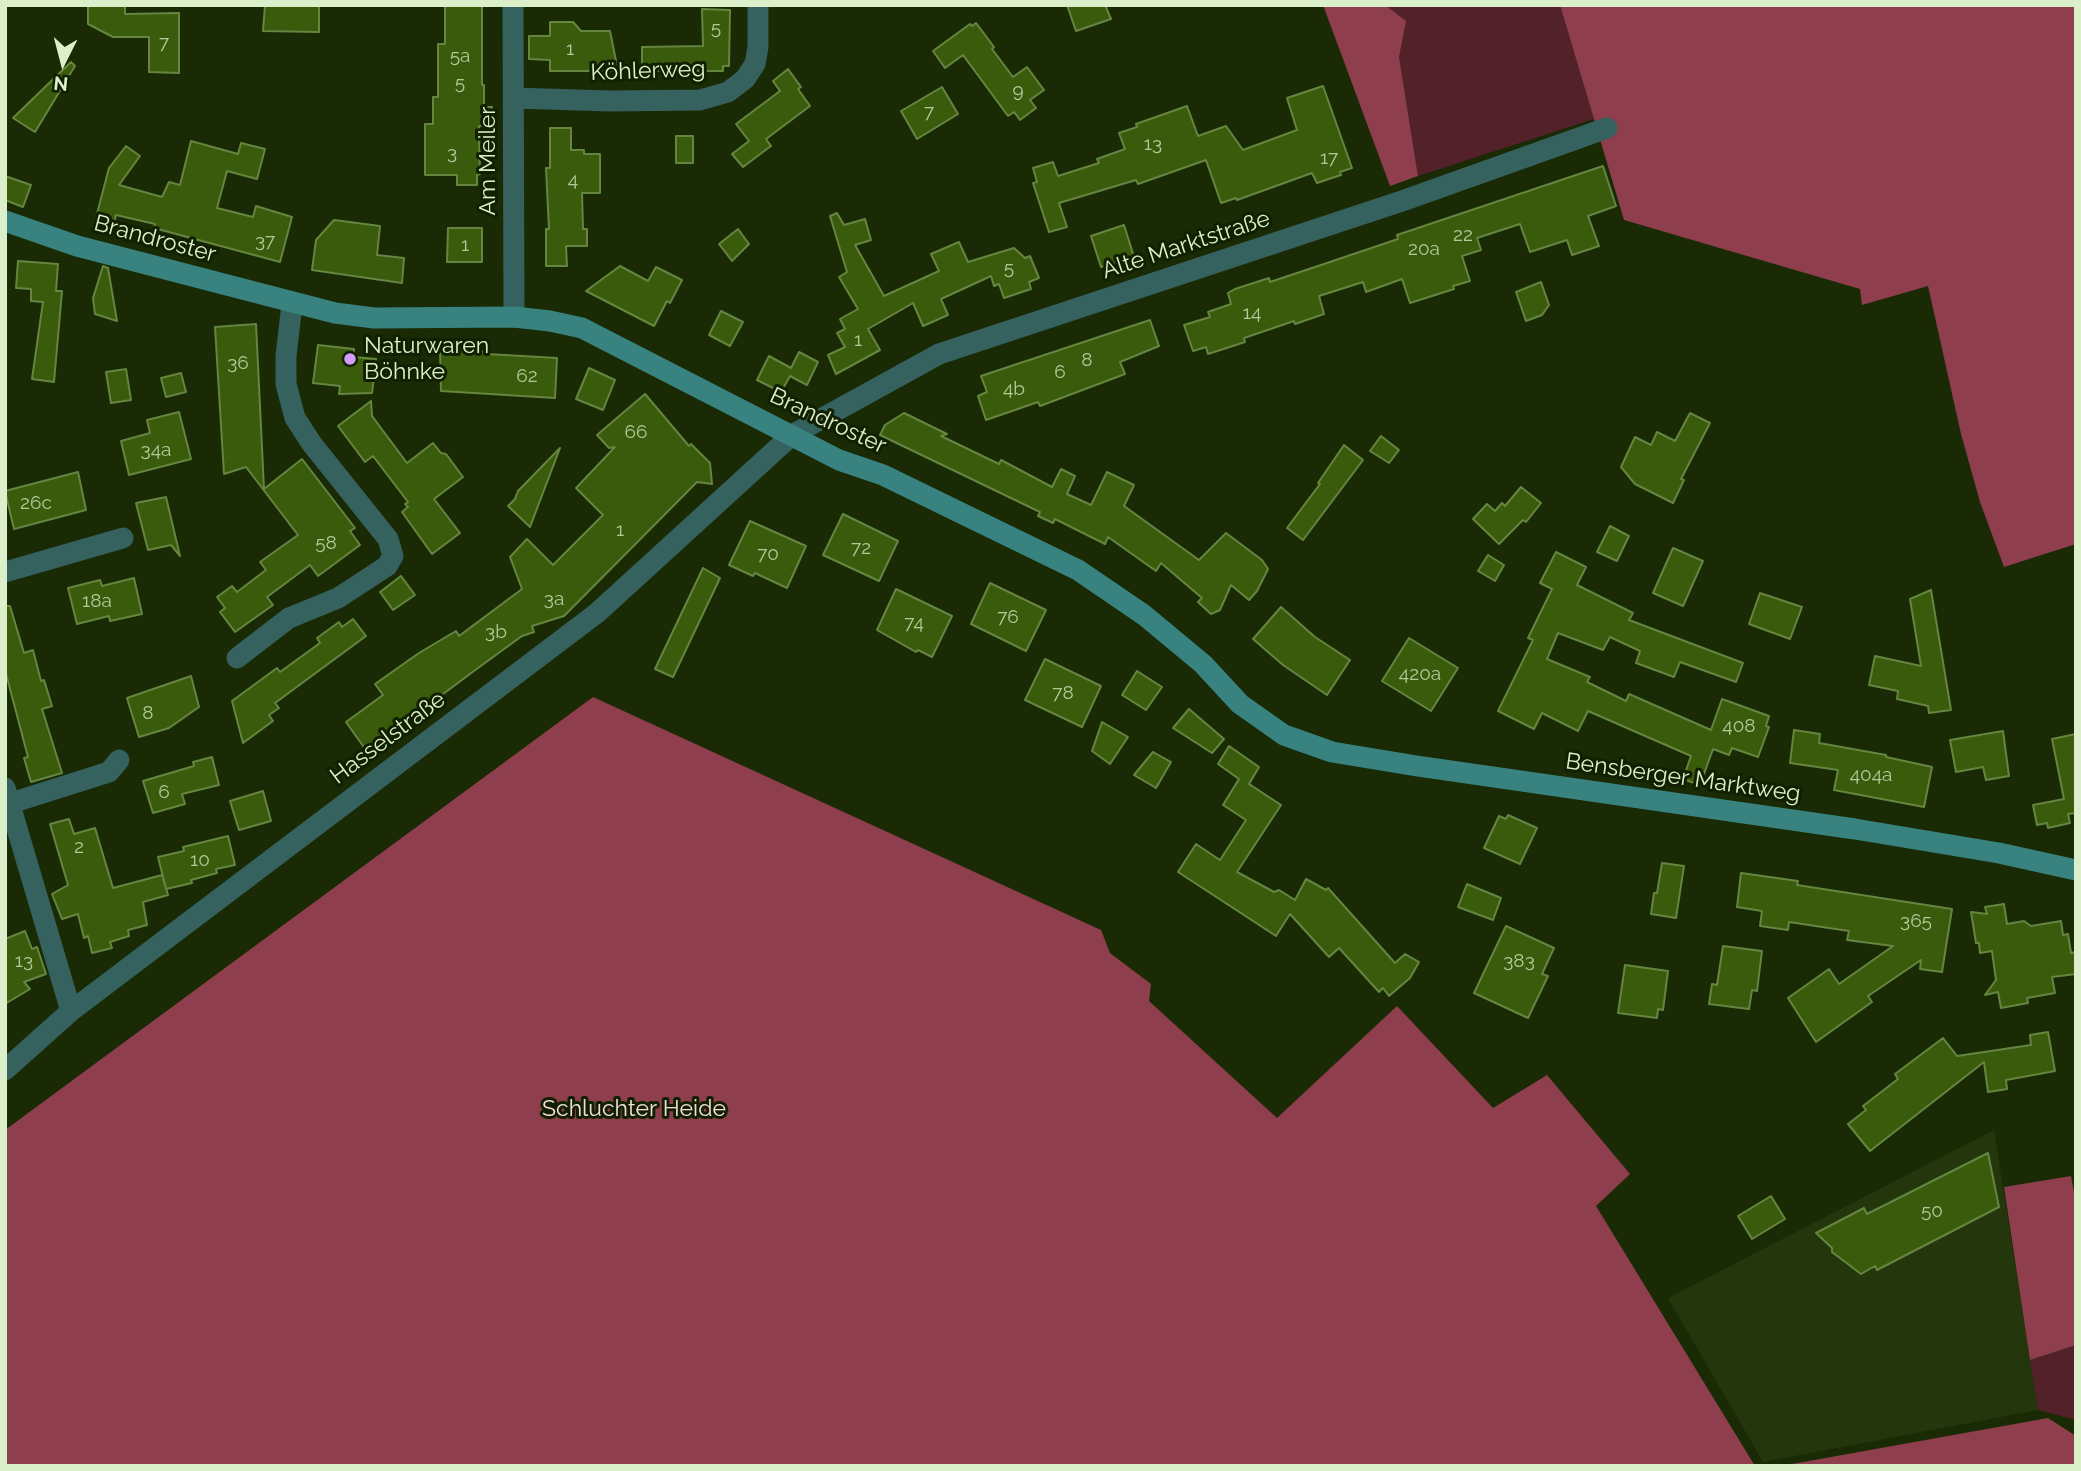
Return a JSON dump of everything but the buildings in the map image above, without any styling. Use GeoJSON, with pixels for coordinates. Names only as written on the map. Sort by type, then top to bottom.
{"type":"FeatureCollection","features":[{"type":"Feature","properties":{"kind":"street","name":"Am Meiler"},"geometry":{"type":"LineString","coordinates":[[513,5],[514,317]]}},
{"type":"Feature","properties":{"kind":"street","name":"Köhlerweg"},"geometry":{"type":"LineString","coordinates":[[514,98],[701,100],[728,92],[745,79],[755,64],[758,47],[758,5]]}},
{"type":"Feature","properties":{"kind":"street","name":"Alte Marktstraße"},"geometry":{"type":"LineString","coordinates":[[792,435],[939,354],[1402,201],[1607,128]]}},
{"type":"Feature","properties":{"kind":"street","name":"Brandroster"},"geometry":{"type":"LineString","coordinates":[[5,221],[77,246],[335,313],[374,318],[514,317],[582,328],[839,460],[883,475],[1078,570],[1144,615],[1203,664],[1240,704],[1284,735]]}},
{"type":"Feature","properties":{"kind":"street"},"geometry":{"type":"LineString","coordinates":[[237,658],[289,618],[338,598],[387,566],[393,556],[388,539],[312,444],[295,418],[286,384],[292,304]]}},
{"type":"Feature","properties":{"kind":"street","name":"Hasselstraße"},"geometry":{"type":"LineString","coordinates":[[5,1070],[71,1011],[597,613],[792,435]]}},
{"type":"Feature","properties":{"kind":"street"},"geometry":{"type":"LineString","coordinates":[[5,572],[122,538]]}},
{"type":"Feature","properties":{"kind":"street","name":"Bensberger Marktweg"},"geometry":{"type":"LineString","coordinates":[[1284,735],[1332,752],[1856,829],[1998,853],[2076,870]]}},
{"type":"Feature","properties":{"kind":"street"},"geometry":{"type":"LineString","coordinates":[[71,1011],[8,795],[109,772],[119,760]]}},
{"type":"Feature","properties":{"kind":"shaded area"},"geometry":{"type":"Polygon","coordinates":[[[1385,5],[1560,5],[1594,119],[1418,176],[1399,57],[1405,21],[1385,5]]]}},
{"type":"Feature","properties":{"kind":"shaded area"},"geometry":{"type":"Polygon","coordinates":[[[1994,1130],[2038,1410],[1763,1462],[1668,1298],[1994,1130]]]}},
{"type":"Feature","properties":{"kind":"shaded area"},"geometry":{"type":"Polygon","coordinates":[[[2076,1345],[2076,1420],[2038,1410],[2030,1360],[2076,1345]]]}},
{"type":"Feature","properties":{"kind":"green space"},"geometry":{"type":"Polygon","coordinates":[[[1323,5],[1385,5],[1406,21],[1399,57],[1418,176],[1390,186],[1323,5]]]}},
{"type":"Feature","properties":{"kind":"green space"},"geometry":{"type":"Polygon","coordinates":[[[1560,5],[2076,5],[2076,544],[2004,567],[1980,502],[1961,434],[1928,286],[1862,305],[1860,289],[1624,220],[1560,5]]]}},
{"type":"Feature","properties":{"kind":"green space","name":"Schluchter Heide"},"geometry":{"type":"Polygon","coordinates":[[[593,697],[1101,930],[1110,953],[1151,984],[1149,1001],[1277,1118],[1397,1006],[1493,1108],[1547,1075],[1630,1174],[1596,1206],[1755,1466],[5,1466],[5,1130],[593,697]]]}},
{"type":"Feature","properties":{"kind":"green space"},"geometry":{"type":"Polygon","coordinates":[[[2071,1176],[2076,1203],[2076,1345],[2030,1360],[2004,1187],[2071,1176]]]}},
{"type":"Feature","properties":{"kind":"green space"},"geometry":{"type":"Polygon","coordinates":[[[2048,1418],[2076,1436],[2076,1466],[1781,1466],[2048,1418]]]}},
{"type":"Feature","properties":{"kind":"place","name":"Naturwaren Böhnke"},"geometry":{"type":"Point","coordinates":[350,359]}}]}
